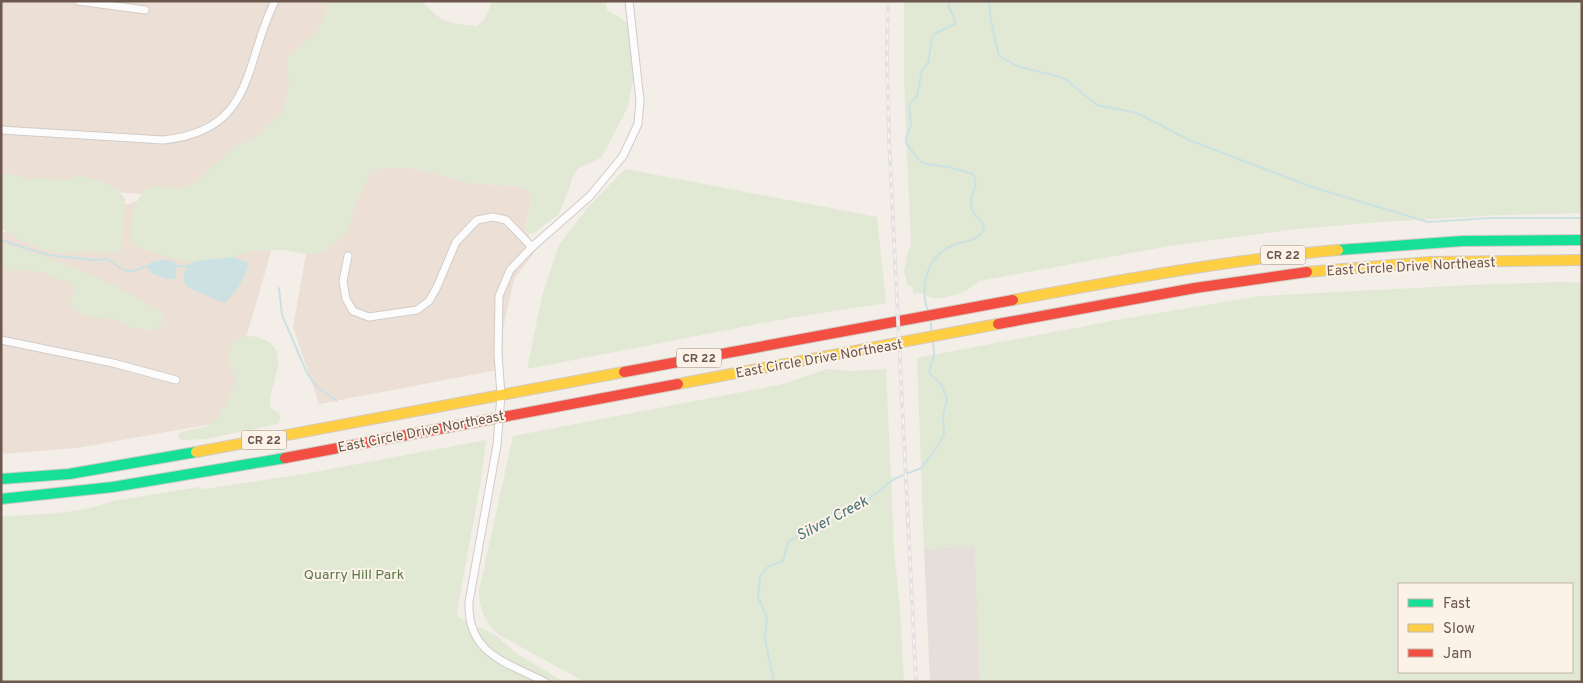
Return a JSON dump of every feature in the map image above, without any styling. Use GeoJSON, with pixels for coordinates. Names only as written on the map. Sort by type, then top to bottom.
{"type":"FeatureCollection","features":[{"type":"Feature","properties":{"kind":"main road","name":"East Circle Drive Northeast"},"geometry":{"type":"LineString","coordinates":[[1,479],[69,474],[115,467],[1130,278],[1222,263],[1305,253],[1429,242],[1582,240]]}},
{"type":"Feature","properties":{"kind":"main road","name":"East Circle Drive Northeast"},"geometry":{"type":"LineString","coordinates":[[1,499],[39,497],[119,487],[224,469],[1183,289],[1312,272],[1408,263],[1541,259],[1582,260]]}},
{"type":"Feature","properties":{"kind":"street"},"geometry":{"type":"LineString","coordinates":[[78,1],[145,10]]}},
{"type":"Feature","properties":{"kind":"street"},"geometry":{"type":"LineString","coordinates":[[1,130],[163,140],[200,131],[222,117],[240,96],[250,74],[275,1]]}},
{"type":"Feature","properties":{"kind":"street"},"geometry":{"type":"LineString","coordinates":[[544,682],[498,658],[484,648],[473,634],[469,619],[468,602],[494,466],[500,416],[499,296],[510,270],[532,247],[590,196],[622,156],[638,124],[640,100],[629,1]]}},
{"type":"Feature","properties":{"kind":"street"},"geometry":{"type":"LineString","coordinates":[[348,256],[343,282],[346,299],[353,311],[369,317],[417,310],[429,302],[456,242],[477,220],[493,217],[506,220],[532,247]]}},
{"type":"Feature","properties":{"kind":"street"},"geometry":{"type":"LineString","coordinates":[[1,340],[113,363],[176,380]]}},
{"type":"Feature","properties":{"kind":"shaded area"},"geometry":{"type":"Polygon","coordinates":[[[1,1],[424,1],[408,81],[297,163],[246,338],[229,421],[77,448],[1,454],[1,233],[162,196],[1,182],[1,1]]]}},
{"type":"Feature","properties":{"kind":"shaded area"},"geometry":{"type":"Polygon","coordinates":[[[385,167],[418,169],[468,183],[516,186],[526,189],[531,196],[525,229],[537,249],[514,279],[503,329],[503,369],[319,404],[293,327],[306,254],[318,253],[337,243],[347,231],[355,205],[368,176],[373,171],[385,167]]]}},
{"type":"Feature","properties":{"kind":"shaded area"},"geometry":{"type":"Polygon","coordinates":[[[233,257],[248,263],[245,275],[239,285],[224,303],[189,288],[183,281],[186,266],[196,261],[233,257]]]}},
{"type":"Feature","properties":{"kind":"shaded area"},"geometry":{"type":"Polygon","coordinates":[[[170,260],[177,266],[175,279],[166,279],[150,273],[147,266],[152,262],[170,260]]]}},
{"type":"Feature","properties":{"kind":"shaded area"},"geometry":{"type":"Polygon","coordinates":[[[975,546],[980,682],[930,682],[924,549],[975,546]]]}},
{"type":"Feature","properties":{"kind":"green space"},"geometry":{"type":"Polygon","coordinates":[[[329,1],[422,1],[440,18],[446,21],[477,26],[487,15],[491,1],[606,1],[607,10],[627,23],[630,38],[634,76],[627,109],[601,158],[580,167],[572,177],[559,214],[534,233],[529,234],[525,229],[531,196],[526,189],[516,186],[468,183],[418,169],[385,167],[373,171],[368,176],[355,205],[347,231],[337,243],[318,253],[306,254],[285,250],[249,251],[225,261],[197,265],[136,247],[130,238],[130,227],[136,203],[144,190],[156,186],[180,188],[194,184],[234,147],[257,136],[281,113],[286,101],[289,84],[287,59],[310,39],[318,29],[329,1]]]}},
{"type":"Feature","properties":{"kind":"green space"},"geometry":{"type":"Polygon","coordinates":[[[904,1],[1582,1],[1582,213],[1501,215],[1296,229],[1169,246],[979,281],[965,291],[953,296],[935,298],[921,293],[913,294],[913,287],[908,285],[904,272],[908,250],[911,247],[904,80],[904,1]]]}},
{"type":"Feature","properties":{"kind":"green space"},"geometry":{"type":"Polygon","coordinates":[[[625,169],[877,217],[886,303],[789,318],[527,369],[542,296],[559,245],[589,206],[625,169]]]}},
{"type":"Feature","properties":{"kind":"green space"},"geometry":{"type":"Polygon","coordinates":[[[11,173],[27,180],[39,178],[66,180],[80,176],[96,180],[117,189],[125,199],[121,251],[112,253],[93,251],[70,253],[48,251],[19,240],[11,233],[1,229],[1,176],[11,173]]]}},
{"type":"Feature","properties":{"kind":"green space"},"geometry":{"type":"Polygon","coordinates":[[[1,242],[68,266],[116,286],[157,310],[164,316],[162,324],[153,330],[143,330],[116,320],[83,315],[70,305],[74,289],[72,282],[53,278],[45,272],[9,270],[1,263],[1,242]]]}},
{"type":"Feature","properties":{"kind":"green space"},"geometry":{"type":"Polygon","coordinates":[[[1582,283],[1582,682],[980,682],[975,546],[924,549],[917,358],[1117,320],[1260,296],[1473,285],[1582,283]]]}},
{"type":"Feature","properties":{"kind":"green space"},"geometry":{"type":"Polygon","coordinates":[[[251,336],[266,340],[274,347],[278,356],[278,366],[270,398],[270,408],[279,413],[281,418],[277,424],[206,439],[180,440],[178,434],[203,427],[217,419],[229,398],[235,380],[229,361],[232,345],[240,338],[251,336]]]}},
{"type":"Feature","properties":{"kind":"green space"},"geometry":{"type":"Polygon","coordinates":[[[827,369],[851,371],[886,369],[894,550],[900,608],[904,682],[585,682],[501,636],[487,622],[480,604],[479,591],[513,436],[783,384],[827,369]]]}},
{"type":"Feature","properties":{"kind":"green space","name":"Quarry Hill Park"},"geometry":{"type":"Polygon","coordinates":[[[486,440],[481,480],[457,611],[458,617],[472,627],[483,628],[495,635],[516,653],[564,682],[1,682],[1,516],[86,509],[113,501],[200,487],[204,489],[304,474],[486,440]]]}},
{"type":"Feature","properties":{"kind":"waterway","name":"Silver Creek"},"geometry":{"type":"LineString","coordinates":[[928,311],[924,292],[927,273],[931,264],[944,250],[977,237],[983,230],[984,225],[974,214],[971,205],[976,183],[973,174],[949,167],[925,164],[920,161],[906,143],[911,125],[909,105],[917,96],[922,70],[928,63],[932,38],[934,34],[955,24],[949,8],[949,1]]}},
{"type":"Feature","properties":{"kind":"waterway"},"geometry":{"type":"LineString","coordinates":[[989,1],[999,56],[1017,66],[1064,78],[1097,105],[1137,113],[1189,140],[1309,186],[1428,222],[1489,218],[1582,218]]}},
{"type":"Feature","properties":{"kind":"waterway"},"geometry":{"type":"LineString","coordinates":[[1,240],[48,255],[94,260],[107,259],[122,269],[131,272],[147,266]]}},
{"type":"Feature","properties":{"kind":"waterway"},"geometry":{"type":"LineString","coordinates":[[177,266],[186,266]]}},
{"type":"Feature","properties":{"kind":"waterway"},"geometry":{"type":"LineString","coordinates":[[279,288],[282,315],[307,373],[318,388],[337,401]]}},
{"type":"Feature","properties":{"kind":"waterway","name":"Silver Creek"},"geometry":{"type":"LineString","coordinates":[[930,318],[932,333]]}},
{"type":"Feature","properties":{"kind":"waterway","name":"Silver Creek"},"geometry":{"type":"LineString","coordinates":[[774,682],[765,639],[767,618],[758,597],[760,577],[769,566],[783,561],[790,540],[804,535],[835,513],[848,512],[859,507],[894,479],[921,468],[930,457],[944,435],[943,416],[947,399],[942,385],[929,373],[934,354],[933,340]]}},
{"type":"Feature","properties":{"kind":"railway"},"geometry":{"type":"LineString","coordinates":[[888,1],[889,139],[916,682]]}},
{"type":"Feature","properties":{"kind":"traffic: fast"},"geometry":{"type":"LineString","coordinates":[[1338,250],[1463,241],[1582,240]]}},
{"type":"Feature","properties":{"kind":"traffic: fast"},"geometry":{"type":"LineString","coordinates":[[1,479],[69,474],[196,452]]}},
{"type":"Feature","properties":{"kind":"traffic: fast"},"geometry":{"type":"LineString","coordinates":[[1,499],[113,487],[285,458]]}},
{"type":"Feature","properties":{"kind":"traffic: slow"},"geometry":{"type":"LineString","coordinates":[[1013,300],[1215,265],[1338,250]]}},
{"type":"Feature","properties":{"kind":"traffic: slow"},"geometry":{"type":"LineString","coordinates":[[1307,272],[1429,262],[1582,260]]}},
{"type":"Feature","properties":{"kind":"traffic: slow"},"geometry":{"type":"LineString","coordinates":[[678,384],[998,324]]}},
{"type":"Feature","properties":{"kind":"traffic: slow"},"geometry":{"type":"LineString","coordinates":[[196,452],[624,372]]}},
{"type":"Feature","properties":{"kind":"traffic: jam"},"geometry":{"type":"LineString","coordinates":[[998,324],[1195,288],[1307,272]]}},
{"type":"Feature","properties":{"kind":"traffic: jam"},"geometry":{"type":"LineString","coordinates":[[624,372],[1013,300]]}},
{"type":"Feature","properties":{"kind":"traffic: jam"},"geometry":{"type":"LineString","coordinates":[[285,458],[678,384]]}}]}
